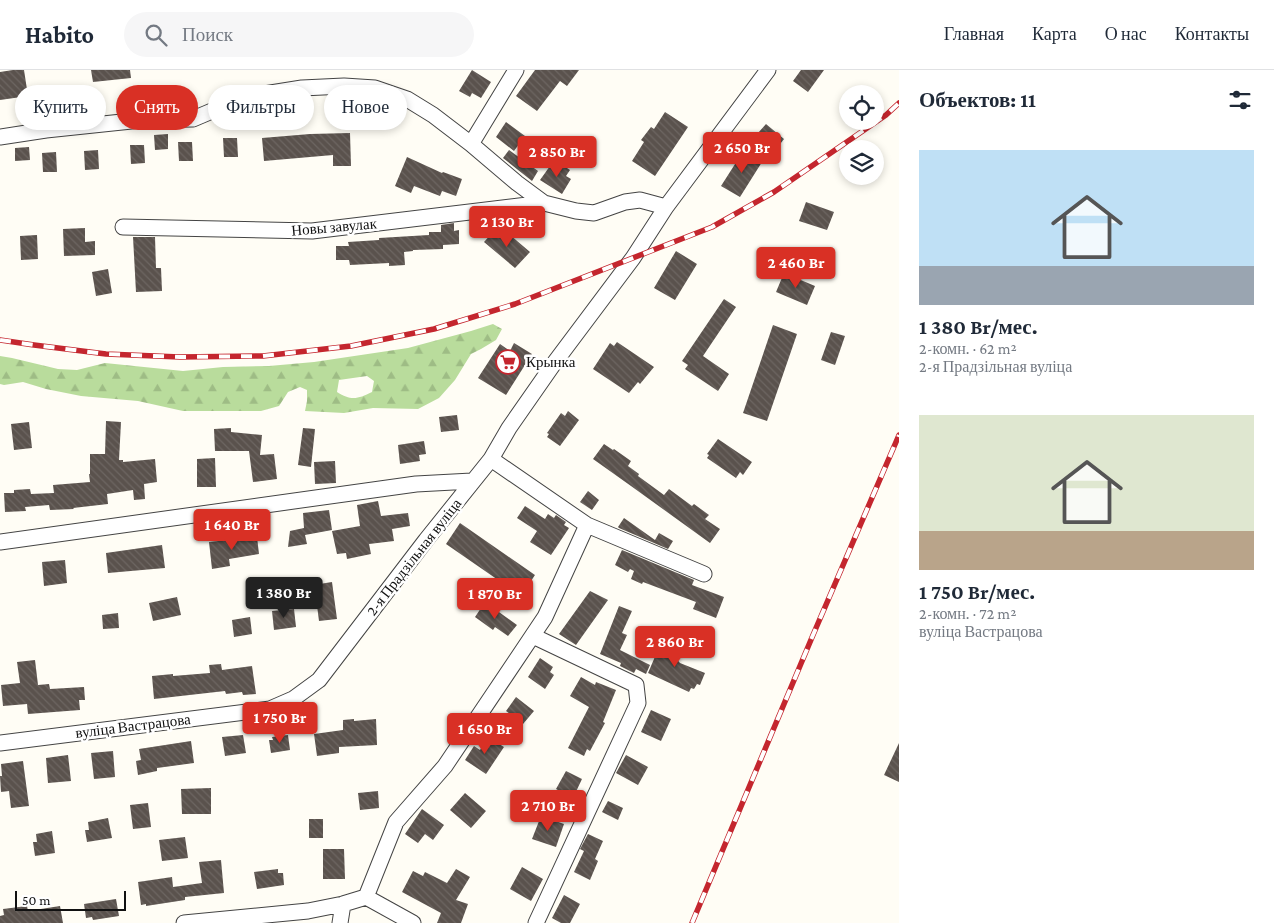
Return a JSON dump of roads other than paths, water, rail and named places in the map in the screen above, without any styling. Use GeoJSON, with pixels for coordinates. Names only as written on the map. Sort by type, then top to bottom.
{"type":"FeatureCollection","features":[{"type":"Feature","properties":{"kind":"street"},"geometry":{"type":"LineString","coordinates":[[471,144],[516,70]]}},
{"type":"Feature","properties":{"kind":"street","name":"2-я Прадзільная вуліца"},"geometry":{"type":"LineString","coordinates":[[319,680],[426,540],[491,459],[509,428],[555,362],[634,258],[666,208],[768,70]]}},
{"type":"Feature","properties":{"kind":"street"},"geometry":{"type":"LineString","coordinates":[[0,137],[141,120],[193,119],[226,105],[258,95],[302,88],[344,86],[375,88],[406,99],[433,115],[544,203],[576,211],[594,213],[625,202],[640,200],[666,208]]}},
{"type":"Feature","properties":{"kind":"street","name":"Новы завулак"},"geometry":{"type":"LineString","coordinates":[[123,227],[312,231],[544,203]]}},
{"type":"Feature","properties":{"kind":"street"},"geometry":{"type":"LineString","coordinates":[[491,459],[588,525],[704,574]]}},
{"type":"Feature","properties":{"kind":"street"},"geometry":{"type":"LineString","coordinates":[[0,542],[416,484],[472,481]]}},
{"type":"Feature","properties":{"kind":"street"},"geometry":{"type":"LineString","coordinates":[[366,897],[396,822],[445,766],[533,636],[545,617],[588,525]]}},
{"type":"Feature","properties":{"kind":"street"},"geometry":{"type":"LineString","coordinates":[[533,636],[636,685],[638,703],[536,923]]}},
{"type":"Feature","properties":{"kind":"street","name":"вуліца Вастрацова"},"geometry":{"type":"LineString","coordinates":[[0,743],[270,708],[293,699],[319,680]]}},
{"type":"Feature","properties":{"kind":"street"},"geometry":{"type":"LineString","coordinates":[[184,923],[308,911],[366,897],[414,923]]}},
{"type":"Feature","properties":{"kind":"street"},"geometry":{"type":"LineString","coordinates":[[340,923],[343,904]]}},
{"type":"Feature","properties":{"kind":"railway"},"geometry":{"type":"LineString","coordinates":[[0,340],[106,354],[180,357],[263,356],[351,346],[434,329],[515,304],[712,227],[774,192],[886,115],[899,103]]}},
{"type":"Feature","properties":{"kind":"railway"},"geometry":{"type":"LineString","coordinates":[[692,923],[899,435]]}},
{"type":"Feature","properties":{"kind":"place","name":"Крынка"},"geometry":{"type":"Point","coordinates":[508,362]}}]}
